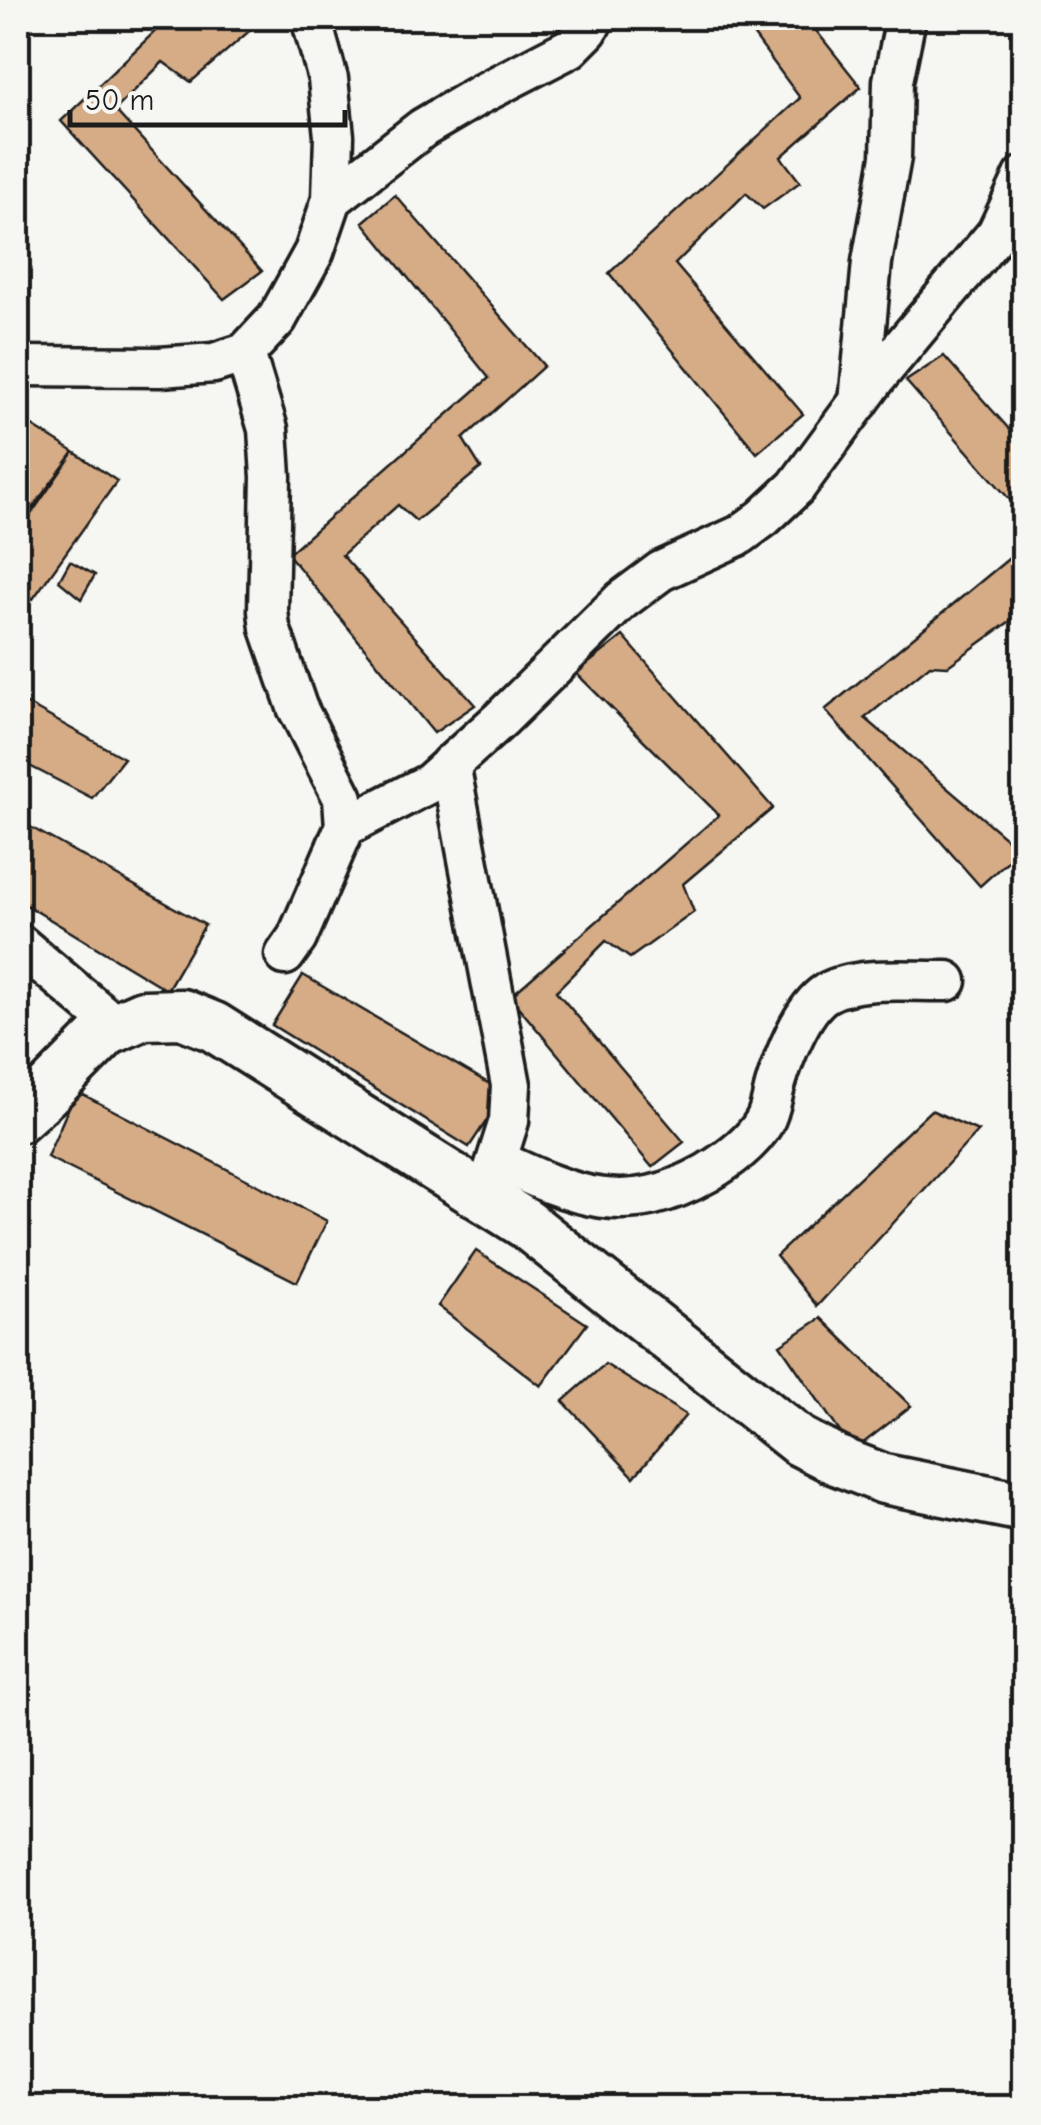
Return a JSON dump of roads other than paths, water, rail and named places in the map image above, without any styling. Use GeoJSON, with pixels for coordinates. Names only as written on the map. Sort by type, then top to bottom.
{"type":"FeatureCollection","features":[{"type":"Feature","properties":{"kind":"street"},"geometry":{"type":"LineString","coordinates":[[18,366],[214,364],[245,353],[277,319],[314,252],[332,198],[334,136],[328,79],[311,18]]}},
{"type":"Feature","properties":{"kind":"street"},"geometry":{"type":"LineString","coordinates":[[332,198],[423,128],[570,48],[594,18]]}},
{"type":"Feature","properties":{"kind":"street"},"geometry":{"type":"LineString","coordinates":[[859,402],[872,262],[891,157],[893,80],[906,18]]}},
{"type":"Feature","properties":{"kind":"street"},"geometry":{"type":"LineString","coordinates":[[345,827],[430,783],[622,600],[662,571],[740,535],[796,488],[859,402],[1010,235],[1024,176]]}},
{"type":"Feature","properties":{"kind":"street"},"geometry":{"type":"LineString","coordinates":[[245,353],[268,430],[272,478],[270,628],[297,707],[343,798],[345,827],[285,955]]}},
{"type":"Feature","properties":{"kind":"street"},"geometry":{"type":"LineString","coordinates":[[450,764],[511,1085],[509,1122],[491,1179]]}},
{"type":"Feature","properties":{"kind":"street"},"geometry":{"type":"LineString","coordinates":[[18,943],[117,1027]]}},
{"type":"Feature","properties":{"kind":"street"},"geometry":{"type":"LineString","coordinates":[[18,1118],[107,1031],[143,1015],[182,1014],[214,1027],[491,1179],[548,1185],[600,1199],[648,1198],[688,1184],[731,1158],[764,1122],[780,1070],[804,1016],[824,994],[853,982],[947,982]]}},
{"type":"Feature","properties":{"kind":"street"},"geometry":{"type":"LineString","coordinates":[[491,1179],[526,1224],[798,1441],[884,1479],[1024,1506]]}}]}
